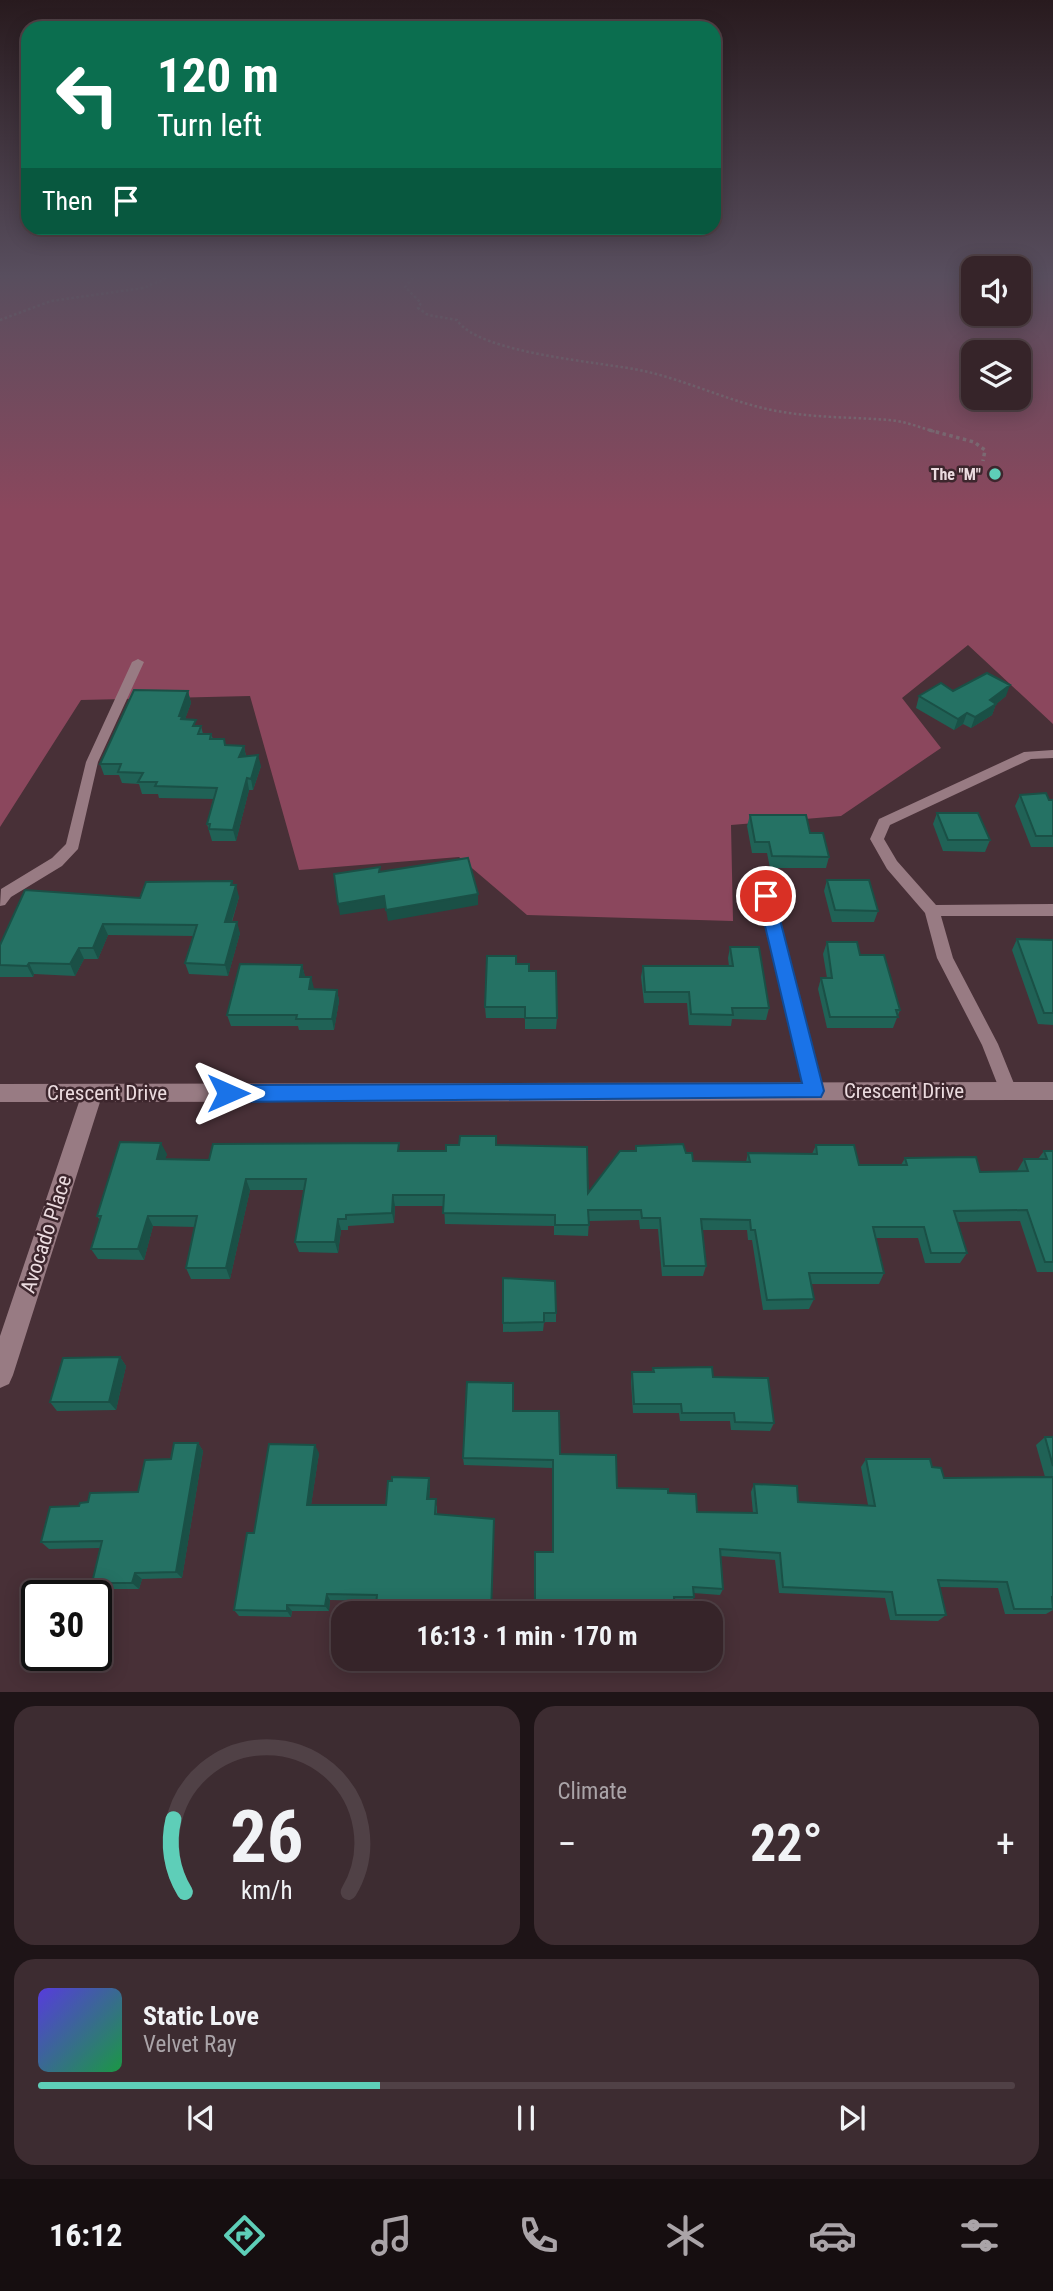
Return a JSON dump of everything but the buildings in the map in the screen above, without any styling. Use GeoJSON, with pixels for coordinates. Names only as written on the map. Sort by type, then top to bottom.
{"type":"FeatureCollection","features":[{"type":"Feature","properties":{"kind":"street","name":"Crescent Drive"},"geometry":{"type":"LineString","coordinates":[[0,1093],[1053,1091]]}},
{"type":"Feature","properties":{"kind":"street","name":"Avocado Place"},"geometry":{"type":"LineString","coordinates":[[0,1375],[92,1094]]}},
{"type":"Feature","properties":{"kind":"lane"},"geometry":{"type":"LineString","coordinates":[[0,901],[6,893],[57,862],[73,846],[92,762],[138,662]]}},
{"type":"Feature","properties":{"kind":"lane"},"geometry":{"type":"LineString","coordinates":[[1008,1091],[990,1044],[945,958],[932,911],[892,865],[877,839],[884,822],[1029,755],[1053,754]]}},
{"type":"Feature","properties":{"kind":"lane"},"geometry":{"type":"LineString","coordinates":[[766,896],[814,1091]]}},
{"type":"Feature","properties":{"kind":"lane"},"geometry":{"type":"LineString","coordinates":[[932,911],[1053,910]]}},
{"type":"Feature","properties":{"kind":"path"},"geometry":{"type":"LineString","coordinates":[[536,353],[569,356],[645,371],[775,411],[892,421],[974,442],[985,450],[983,461]]}},
{"type":"Feature","properties":{"kind":"shaded area"},"geometry":{"type":"Polygon","coordinates":[[[0,353],[961,353],[961,410],[1031,410],[1031,353],[1053,353],[1053,724],[968,645],[902,698],[941,748],[841,816],[731,825],[733,921],[527,915],[459,857],[299,870],[250,696],[81,700],[0,827],[0,353]]]}},
{"type":"Feature","properties":{"kind":"place","name":"The \"M\""},"geometry":{"type":"Point","coordinates":[995,474]}},
{"type":"Feature","properties":{"kind":"route"},"geometry":{"type":"LineString","coordinates":[[228,1093],[814,1091],[766,896]]}}]}
